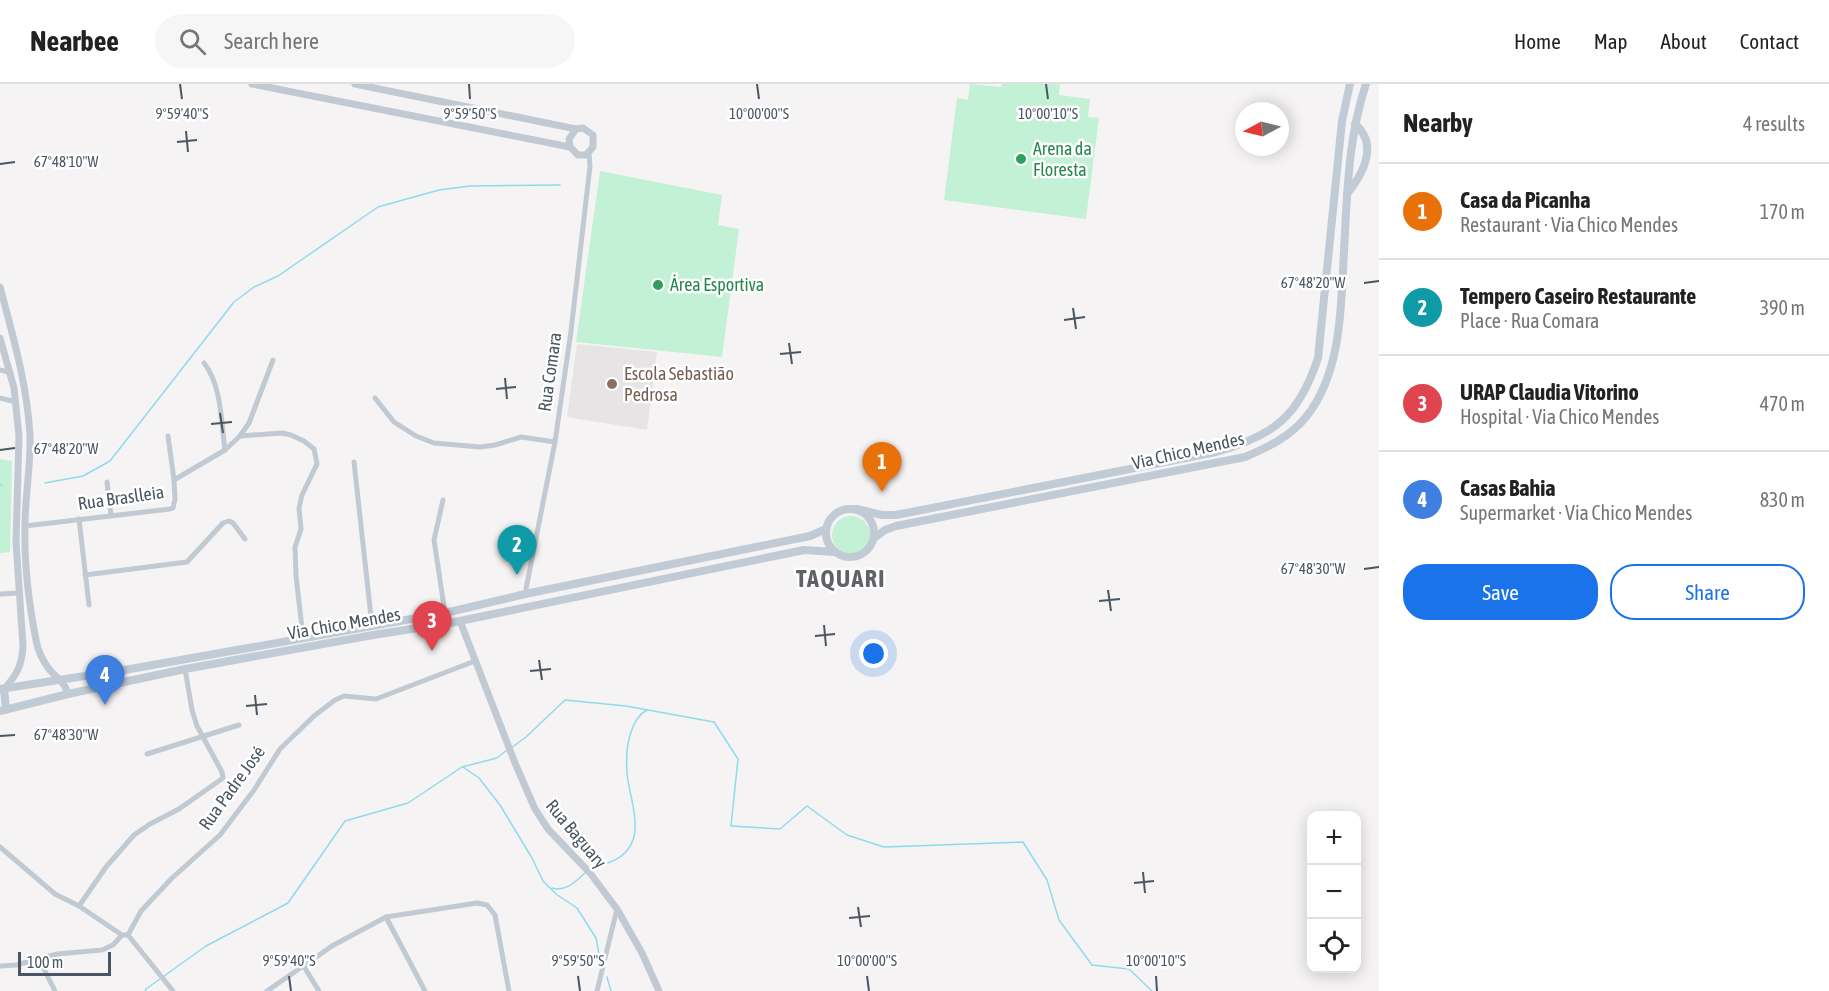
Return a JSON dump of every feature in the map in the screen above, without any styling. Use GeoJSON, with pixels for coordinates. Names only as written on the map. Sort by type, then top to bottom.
{"type":"FeatureCollection","features":[{"type":"Feature","properties":{"kind":"main road","name":"Via Chico Mendes"},"geometry":{"type":"LineString","coordinates":[[857,509],[896,515],[1216,452],[1253,440],[1275,427],[1294,409],[1310,385],[1318,358],[1342,122],[1350,84]]}},
{"type":"Feature","properties":{"kind":"main road","name":"Via Chico Mendes"},"geometry":{"type":"LineString","coordinates":[[874,538],[896,526],[1245,458],[1287,435],[1305,418],[1320,396],[1329,372],[1341,307],[1347,194],[1355,124],[1366,84]]}},
{"type":"Feature","properties":{"kind":"main road"},"geometry":{"type":"LineString","coordinates":[[1347,194],[1361,174],[1367,153],[1364,131],[1355,124]]}},
{"type":"Feature","properties":{"kind":"main road"},"geometry":{"type":"LineString","coordinates":[[849,508],[857,509],[870,518],[874,526],[874,538],[870,547],[863,554],[853,557],[844,556],[835,552],[829,545],[826,529],[836,513],[849,508]]}},
{"type":"Feature","properties":{"kind":"main road","name":"Via Chico Mendes"},"geometry":{"type":"LineString","coordinates":[[1,690],[445,613],[525,594],[810,537],[826,529]]}},
{"type":"Feature","properties":{"kind":"main road","name":"Via Chico Mendes"},"geometry":{"type":"LineString","coordinates":[[3,710],[185,669],[373,634],[460,621],[804,550],[835,552]]}},
{"type":"Feature","properties":{"kind":"main road"},"geometry":{"type":"LineString","coordinates":[[1,690],[3,710]]}},
{"type":"Feature","properties":{"kind":"street"},"geometry":{"type":"LineString","coordinates":[[252,84],[570,147],[578,155],[590,153],[594,143],[593,135],[583,128],[576,129],[355,84]]}},
{"type":"Feature","properties":{"kind":"street"},"geometry":{"type":"LineString","coordinates":[[570,147],[569,139],[576,129]]}},
{"type":"Feature","properties":{"kind":"street","name":"Rua Comara"},"geometry":{"type":"LineString","coordinates":[[525,594],[555,442],[571,331],[590,153]]}},
{"type":"Feature","properties":{"kind":"street"},"geometry":{"type":"LineString","coordinates":[[0,287],[26,399],[30,442],[25,526],[31,603],[38,649],[48,669],[66,687],[68,694]]}},
{"type":"Feature","properties":{"kind":"street"},"geometry":{"type":"LineString","coordinates":[[0,338],[11,373],[16,402],[19,446],[16,542],[22,621],[21,663],[16,675],[1,690]]}},
{"type":"Feature","properties":{"kind":"street","name":"Rua Braslleia"},"geometry":{"type":"LineString","coordinates":[[25,526],[172,508],[175,500],[174,480],[225,450],[240,436],[249,423],[273,360]]}},
{"type":"Feature","properties":{"kind":"street"},"geometry":{"type":"LineString","coordinates":[[204,363],[210,373],[217,396],[225,450]]}},
{"type":"Feature","properties":{"kind":"street"},"geometry":{"type":"LineString","coordinates":[[0,370],[11,373]]}},
{"type":"Feature","properties":{"kind":"street"},"geometry":{"type":"LineString","coordinates":[[0,398],[16,402]]}},
{"type":"Feature","properties":{"kind":"street"},"geometry":{"type":"LineString","coordinates":[[375,398],[394,422],[416,436],[434,442],[480,447],[521,437],[555,442]]}},
{"type":"Feature","properties":{"kind":"street"},"geometry":{"type":"LineString","coordinates":[[240,436],[267,433],[291,435],[314,449],[317,456],[315,470],[302,495],[299,515],[301,529],[295,548],[303,637]]}},
{"type":"Feature","properties":{"kind":"street"},"geometry":{"type":"LineString","coordinates":[[168,436],[174,480]]}},
{"type":"Feature","properties":{"kind":"street"},"geometry":{"type":"LineString","coordinates":[[354,462],[372,626]]}},
{"type":"Feature","properties":{"kind":"street"},"geometry":{"type":"LineString","coordinates":[[107,482],[111,515]]}},
{"type":"Feature","properties":{"kind":"street"},"geometry":{"type":"LineString","coordinates":[[17,486],[28,486]]}},
{"type":"Feature","properties":{"kind":"street"},"geometry":{"type":"LineString","coordinates":[[443,500],[434,540],[445,613]]}},
{"type":"Feature","properties":{"kind":"street"},"geometry":{"type":"LineString","coordinates":[[79,519],[89,606]]}},
{"type":"Feature","properties":{"kind":"street"},"geometry":{"type":"LineString","coordinates":[[85,575],[187,562],[224,523],[229,521],[245,539]]}},
{"type":"Feature","properties":{"kind":"street"},"geometry":{"type":"LineString","coordinates":[[0,594],[19,592]]}},
{"type":"Feature","properties":{"kind":"street","name":"Rua Baguary"},"geometry":{"type":"LineString","coordinates":[[460,621],[514,763],[535,809],[548,829],[590,873],[617,909],[642,953],[659,991]]}},
{"type":"Feature","properties":{"kind":"street","name":"Rua Padre José"},"geometry":{"type":"LineString","coordinates":[[0,966],[16,966],[57,954],[102,950],[113,945],[125,935],[141,911],[172,878],[220,835],[254,790],[280,749],[314,716],[344,696],[376,699],[475,661]]}},
{"type":"Feature","properties":{"kind":"street"},"geometry":{"type":"LineString","coordinates":[[79,906],[106,867],[134,836],[150,824],[180,809],[223,778],[192,710],[185,669]]}},
{"type":"Feature","properties":{"kind":"street"},"geometry":{"type":"LineString","coordinates":[[147,753],[239,724]]}},
{"type":"Feature","properties":{"kind":"street"},"geometry":{"type":"LineString","coordinates":[[0,847],[50,890],[125,935],[147,957],[173,991]]}},
{"type":"Feature","properties":{"kind":"street"},"geometry":{"type":"LineString","coordinates":[[267,991],[332,946],[386,917],[482,903],[493,911],[509,991]]}},
{"type":"Feature","properties":{"kind":"street"},"geometry":{"type":"LineString","coordinates":[[597,991],[617,909]]}},
{"type":"Feature","properties":{"kind":"street"},"geometry":{"type":"LineString","coordinates":[[386,917],[425,991]]}},
{"type":"Feature","properties":{"kind":"street"},"geometry":{"type":"LineString","coordinates":[[39,959],[55,991]]}},
{"type":"Feature","properties":{"kind":"street"},"geometry":{"type":"LineString","coordinates":[[303,965],[319,991]]}},
{"type":"Feature","properties":{"kind":"shaded area","name":"Escola Sebastião Pedrosa"},"geometry":{"type":"Polygon","coordinates":[[[577,344],[657,352],[647,430],[567,417],[577,344]]]}},
{"type":"Feature","properties":{"kind":"green space","name":"Arena da Floresta"},"geometry":{"type":"Polygon","coordinates":[[[970,84],[1001,87],[1002,84],[1054,84],[1060,85],[1059,95],[1090,99],[1088,117],[1099,118],[1086,219],[944,200],[957,98],[968,100],[970,84]]]}},
{"type":"Feature","properties":{"kind":"green space","name":"Área Esportiva"},"geometry":{"type":"Polygon","coordinates":[[[600,171],[722,195],[718,225],[739,229],[722,357],[576,342],[600,171]]]}},
{"type":"Feature","properties":{"kind":"green space"},"geometry":{"type":"Polygon","coordinates":[[[0,459],[12,461],[10,552],[0,553],[0,459]]]}},
{"type":"Feature","properties":{"kind":"green space"},"geometry":{"type":"Polygon","coordinates":[[[851,516],[865,521],[870,535],[865,549],[851,554],[837,549],[832,535],[837,521],[851,516]]]}},
{"type":"Feature","properties":{"kind":"waterway"},"geometry":{"type":"LineString","coordinates":[[45,483],[83,476],[110,461],[234,302],[254,287],[278,276],[378,207],[439,190],[470,186],[560,185]]}},
{"type":"Feature","properties":{"kind":"waterway"},"geometry":{"type":"LineString","coordinates":[[511,748],[565,700],[626,706],[714,722],[738,759],[731,826],[780,829],[807,806],[847,835],[884,847],[1023,842],[1047,880],[1059,920],[1092,965],[1129,969],[1152,991]]}},
{"type":"Feature","properties":{"kind":"waterway"},"geometry":{"type":"LineString","coordinates":[[594,867],[621,856],[630,847],[634,837],[634,812],[627,774],[627,747],[635,722],[647,710]]}},
{"type":"Feature","properties":{"kind":"waterway"},"geometry":{"type":"LineString","coordinates":[[145,991],[206,946],[288,903],[345,821],[408,803],[462,767],[497,758],[507,750]]}},
{"type":"Feature","properties":{"kind":"waterway"},"geometry":{"type":"LineString","coordinates":[[463,767],[479,778],[500,805],[543,881],[556,894],[577,908],[596,938],[601,965]]}},
{"type":"Feature","properties":{"kind":"waterway"},"geometry":{"type":"LineString","coordinates":[[552,888],[562,889],[574,883],[585,873]]}},
{"type":"Feature","properties":{"kind":"waterway"},"geometry":{"type":"LineString","coordinates":[[607,977],[611,991]]}},
{"type":"Feature","properties":{"kind":"place","name":"Arena da Floresta"},"geometry":{"type":"Point","coordinates":[1021,159]}},
{"type":"Feature","properties":{"kind":"place","name":"Área Esportiva"},"geometry":{"type":"Point","coordinates":[658,285]}},
{"type":"Feature","properties":{"kind":"place","name":"Escola Sebastião Pedrosa"},"geometry":{"type":"Point","coordinates":[612,384]}},
{"type":"Feature","properties":{"kind":"place","name":"Casa da Picanha"},"geometry":{"type":"Point","coordinates":[882,492]}},
{"type":"Feature","properties":{"kind":"place","name":"Tempero Caseiro Restaurante"},"geometry":{"type":"Point","coordinates":[517,575]}},
{"type":"Feature","properties":{"kind":"place","name":"URAP Claudia Vitorino"},"geometry":{"type":"Point","coordinates":[432,651]}},
{"type":"Feature","properties":{"kind":"place","name":"Casas Bahia"},"geometry":{"type":"Point","coordinates":[105,705]}},
{"type":"Feature","properties":{"kind":"district","name":"TAQUARI"},"geometry":{"type":"Point","coordinates":[841,579]}}]}
